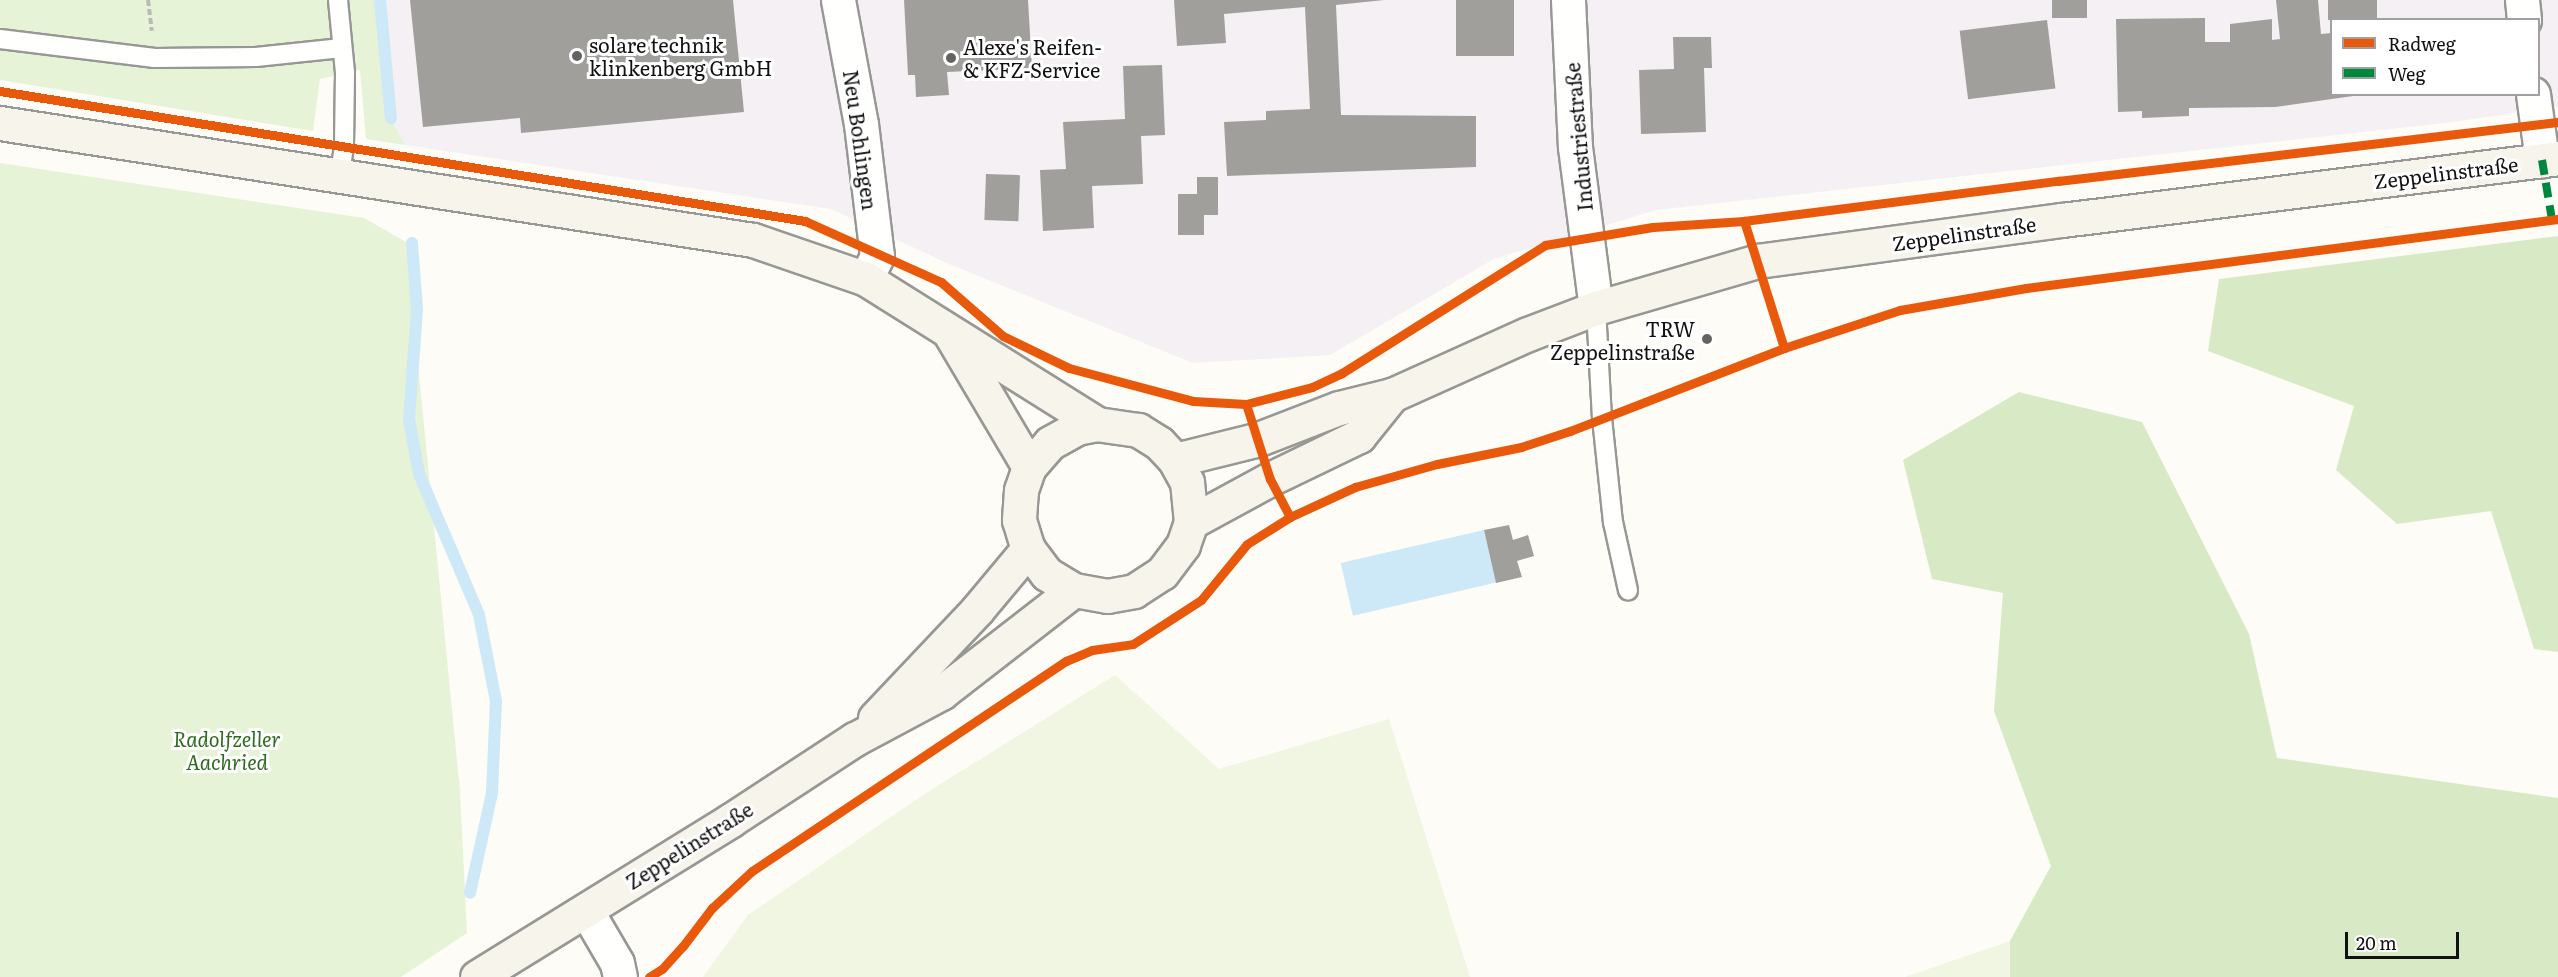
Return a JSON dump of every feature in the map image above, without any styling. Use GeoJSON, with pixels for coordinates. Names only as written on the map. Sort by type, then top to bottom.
{"type":"FeatureCollection","features":[{"type":"Feature","properties":{"kind":"main road"},"geometry":{"type":"LineString","coordinates":[[0,123],[753,240],[866,279],[1097,424]]}},
{"type":"Feature","properties":{"kind":"main road","name":"Zeppelinstraße"},"geometry":{"type":"LineString","coordinates":[[1175,460],[1256,440],[1339,408],[1392,395],[1528,334],[1596,309],[1685,281],[1780,258],[2550,159]]}},
{"type":"Feature","properties":{"kind":"main road"},"geometry":{"type":"LineString","coordinates":[[947,329],[1029,467]]}},
{"type":"Feature","properties":{"kind":"main road","name":"Zeppelinstraße"},"geometry":{"type":"LineString","coordinates":[[1191,522],[1270,479],[1359,436],[1392,395]]}},
{"type":"Feature","properties":{"kind":"main road"},"geometry":{"type":"LineString","coordinates":[[1097,424],[1138,430],[1159,443],[1175,460],[1187,482],[1191,522],[1183,545],[1162,573],[1134,591],[1107,596],[1074,590],[1047,574],[1028,549],[1019,520],[1021,490],[1029,467],[1050,443],[1077,428],[1097,424]]}},
{"type":"Feature","properties":{"kind":"main road"},"geometry":{"type":"LineString","coordinates":[[855,739],[977,610],[1028,549]]}},
{"type":"Feature","properties":{"kind":"main road"},"geometry":{"type":"LineString","coordinates":[[855,739],[941,693],[1074,590]]}},
{"type":"Feature","properties":{"kind":"main road","name":"Zeppelinstraße"},"geometry":{"type":"LineString","coordinates":[[477,977],[855,739]]}},
{"type":"Feature","properties":{"kind":"street","name":"Neu Bohlingen"},"geometry":{"type":"LineString","coordinates":[[838,0],[861,124],[877,256],[866,279]]}},
{"type":"Feature","properties":{"kind":"street","name":"Industriestraße"},"geometry":{"type":"LineString","coordinates":[[1568,0],[1575,147],[1596,309]]}},
{"type":"Feature","properties":{"kind":"street"},"geometry":{"type":"LineString","coordinates":[[2522,0],[2524,18]]}},
{"type":"Feature","properties":{"kind":"street"},"geometry":{"type":"LineString","coordinates":[[2534,96],[2550,159]]}},
{"type":"Feature","properties":{"kind":"street"},"geometry":{"type":"LineString","coordinates":[[585,910],[617,963],[620,977]]}},
{"type":"Feature","properties":{"kind":"lane"},"geometry":{"type":"LineString","coordinates":[[338,0],[345,73],[344,147],[339,177]]}},
{"type":"Feature","properties":{"kind":"lane"},"geometry":{"type":"LineString","coordinates":[[0,39],[60,49],[155,58],[256,57],[342,48]]}},
{"type":"Feature","properties":{"kind":"lane"},"geometry":{"type":"LineString","coordinates":[[1596,309],[1602,418],[1613,522],[1628,590]]}},
{"type":"Feature","properties":{"kind":"shaded area"},"geometry":{"type":"Polygon","coordinates":[[[380,0],[2558,0],[2558,107],[2445,123],[1656,210],[1494,259],[1330,355],[1193,363],[949,264],[831,209],[405,145],[391,118],[380,0]]]}},
{"type":"Feature","properties":{"kind":"green space"},"geometry":{"type":"Polygon","coordinates":[[[0,0],[380,0],[391,118],[405,145],[366,139],[360,70],[320,79],[313,131],[0,80],[0,0]]]}},
{"type":"Feature","properties":{"kind":"green space","name":"Radolfzeller Aachried"},"geometry":{"type":"Polygon","coordinates":[[[0,163],[364,218],[406,242],[460,791],[467,933],[401,977],[0,977],[0,163]]]}},
{"type":"Feature","properties":{"kind":"green space"},"geometry":{"type":"Polygon","coordinates":[[[2558,236],[2558,652],[2534,649],[2491,511],[2397,524],[2336,470],[2354,406],[2208,351],[2219,279],[2558,236]]]}},
{"type":"Feature","properties":{"kind":"green space"},"geometry":{"type":"Polygon","coordinates":[[[2019,392],[2142,422],[2249,634],[2277,758],[2558,798],[2558,977],[2010,977],[2010,941],[2051,866],[1994,711],[2003,593],[1932,579],[1903,460],[2019,392]]]}},
{"type":"Feature","properties":{"kind":"green space"},"geometry":{"type":"Polygon","coordinates":[[[1115,675],[1219,769],[1389,719],[1470,977],[703,977],[748,915],[923,795],[1115,675]]]}},
{"type":"Feature","properties":{"kind":"green space"},"geometry":{"type":"Polygon","coordinates":[[[2010,941],[2010,977],[1905,977],[2010,941]]]}},
{"type":"Feature","properties":{"kind":"water"},"geometry":{"type":"Polygon","coordinates":[[[1484,530],[1496,583],[1353,616],[1341,563],[1484,530]]]}},
{"type":"Feature","properties":{"kind":"building","name":"solare technik klinkenberg GmbH"},"geometry":{"type":"Polygon","coordinates":[[[410,0],[733,0],[744,112],[521,133],[520,118],[423,127],[410,0]]]}},
{"type":"Feature","properties":{"kind":"building"},"geometry":{"type":"Polygon","coordinates":[[[904,0],[1028,0],[1032,68],[947,72],[949,95],[916,97],[915,75],[908,75],[904,0]]]}},
{"type":"Feature","properties":{"kind":"building"},"geometry":{"type":"Polygon","coordinates":[[[1174,0],[1384,0],[1336,5],[1341,115],[1476,116],[1476,167],[1227,176],[1224,122],[1266,120],[1266,111],[1310,109],[1305,7],[1224,14],[1226,43],[1177,46],[1174,0]]]}},
{"type":"Feature","properties":{"kind":"building"},"geometry":{"type":"Polygon","coordinates":[[[1456,0],[1514,0],[1514,56],[1456,56],[1456,0]]]}},
{"type":"Feature","properties":{"kind":"building"},"geometry":{"type":"Polygon","coordinates":[[[2052,0],[2087,0],[2087,18],[2052,18],[2052,0]]]}},
{"type":"Feature","properties":{"kind":"building"},"geometry":{"type":"Polygon","coordinates":[[[2276,0],[2318,0],[2321,34],[2330,33],[2330,96],[2353,96],[2275,107],[2189,108],[2189,116],[2142,118],[2142,111],[2118,112],[2116,19],[2205,18],[2205,42],[2230,42],[2230,24],[2272,19],[2272,40],[2280,39],[2276,0]]]}},
{"type":"Feature","properties":{"kind":"building"},"geometry":{"type":"Polygon","coordinates":[[[2328,0],[2377,0],[2377,18],[2330,18],[2328,20],[2328,0]]]}},
{"type":"Feature","properties":{"kind":"building"},"geometry":{"type":"Polygon","coordinates":[[[2047,20],[2055,88],[1968,99],[1960,31],[2047,20]]]}},
{"type":"Feature","properties":{"kind":"building"},"geometry":{"type":"Polygon","coordinates":[[[1673,37],[1711,37],[1712,68],[1704,68],[1706,132],[1641,134],[1639,70],[1674,69],[1673,37]]]}},
{"type":"Feature","properties":{"kind":"building"},"geometry":{"type":"Polygon","coordinates":[[[1162,65],[1165,135],[1141,136],[1143,184],[1092,186],[1094,228],[1043,231],[1040,170],[1066,169],[1063,122],[1125,119],[1123,66],[1162,65]]]}},
{"type":"Feature","properties":{"kind":"building"},"geometry":{"type":"Polygon","coordinates":[[[986,174],[1020,175],[1018,221],[984,220],[986,174]]]}},
{"type":"Feature","properties":{"kind":"building"},"geometry":{"type":"Polygon","coordinates":[[[1197,177],[1218,177],[1218,215],[1204,215],[1204,235],[1178,235],[1178,194],[1197,194],[1197,177]]]}},
{"type":"Feature","properties":{"kind":"building"},"geometry":{"type":"Polygon","coordinates":[[[1509,525],[1513,540],[1528,535],[1534,556],[1517,561],[1522,577],[1496,583],[1484,530],[1509,525]]]}},
{"type":"Feature","properties":{"kind":"waterway"},"geometry":{"type":"LineString","coordinates":[[380,0],[391,118]]}},
{"type":"Feature","properties":{"kind":"waterway"},"geometry":{"type":"LineString","coordinates":[[412,243],[417,310],[409,419],[419,474],[479,615],[496,701],[492,793],[470,893]]}},
{"type":"Feature","properties":{"kind":"marked path"},"geometry":{"type":"LineString","coordinates":[[2542,160],[2552,220]]}},
{"type":"Feature","properties":{"kind":"cycle path"},"geometry":{"type":"LineString","coordinates":[[0,91],[805,221],[941,282],[1003,336],[1069,368],[1193,401],[1246,404],[1312,387],[1342,373],[1545,245],[1653,227],[1744,221],[2558,122]]}},
{"type":"Feature","properties":{"kind":"cycle path"},"geometry":{"type":"LineString","coordinates":[[649,977],[662,969],[712,908],[752,871],[1066,661],[1092,650],[1133,644],[1201,600],[1247,544],[1290,517],[1355,487],[1437,464],[1521,447],[1570,431],[1784,348],[1900,310],[2026,288],[2558,219]]}},
{"type":"Feature","properties":{"kind":"cycle path"},"geometry":{"type":"LineString","coordinates":[[1744,221],[1784,348]]}},
{"type":"Feature","properties":{"kind":"cycle path"},"geometry":{"type":"LineString","coordinates":[[1246,404],[1270,479],[1290,517]]}},
{"type":"Feature","properties":{"kind":"place","name":"solare technik klinkenberg GmbH"},"geometry":{"type":"Point","coordinates":[577,56]}},
{"type":"Feature","properties":{"kind":"place","name":"Alexe's Reifen- & KFZ-Service"},"geometry":{"type":"Point","coordinates":[951,58]}},
{"type":"Feature","properties":{"kind":"place","name":"TRW Zeppelinstraße"},"geometry":{"type":"Point","coordinates":[1707,339]}}]}
